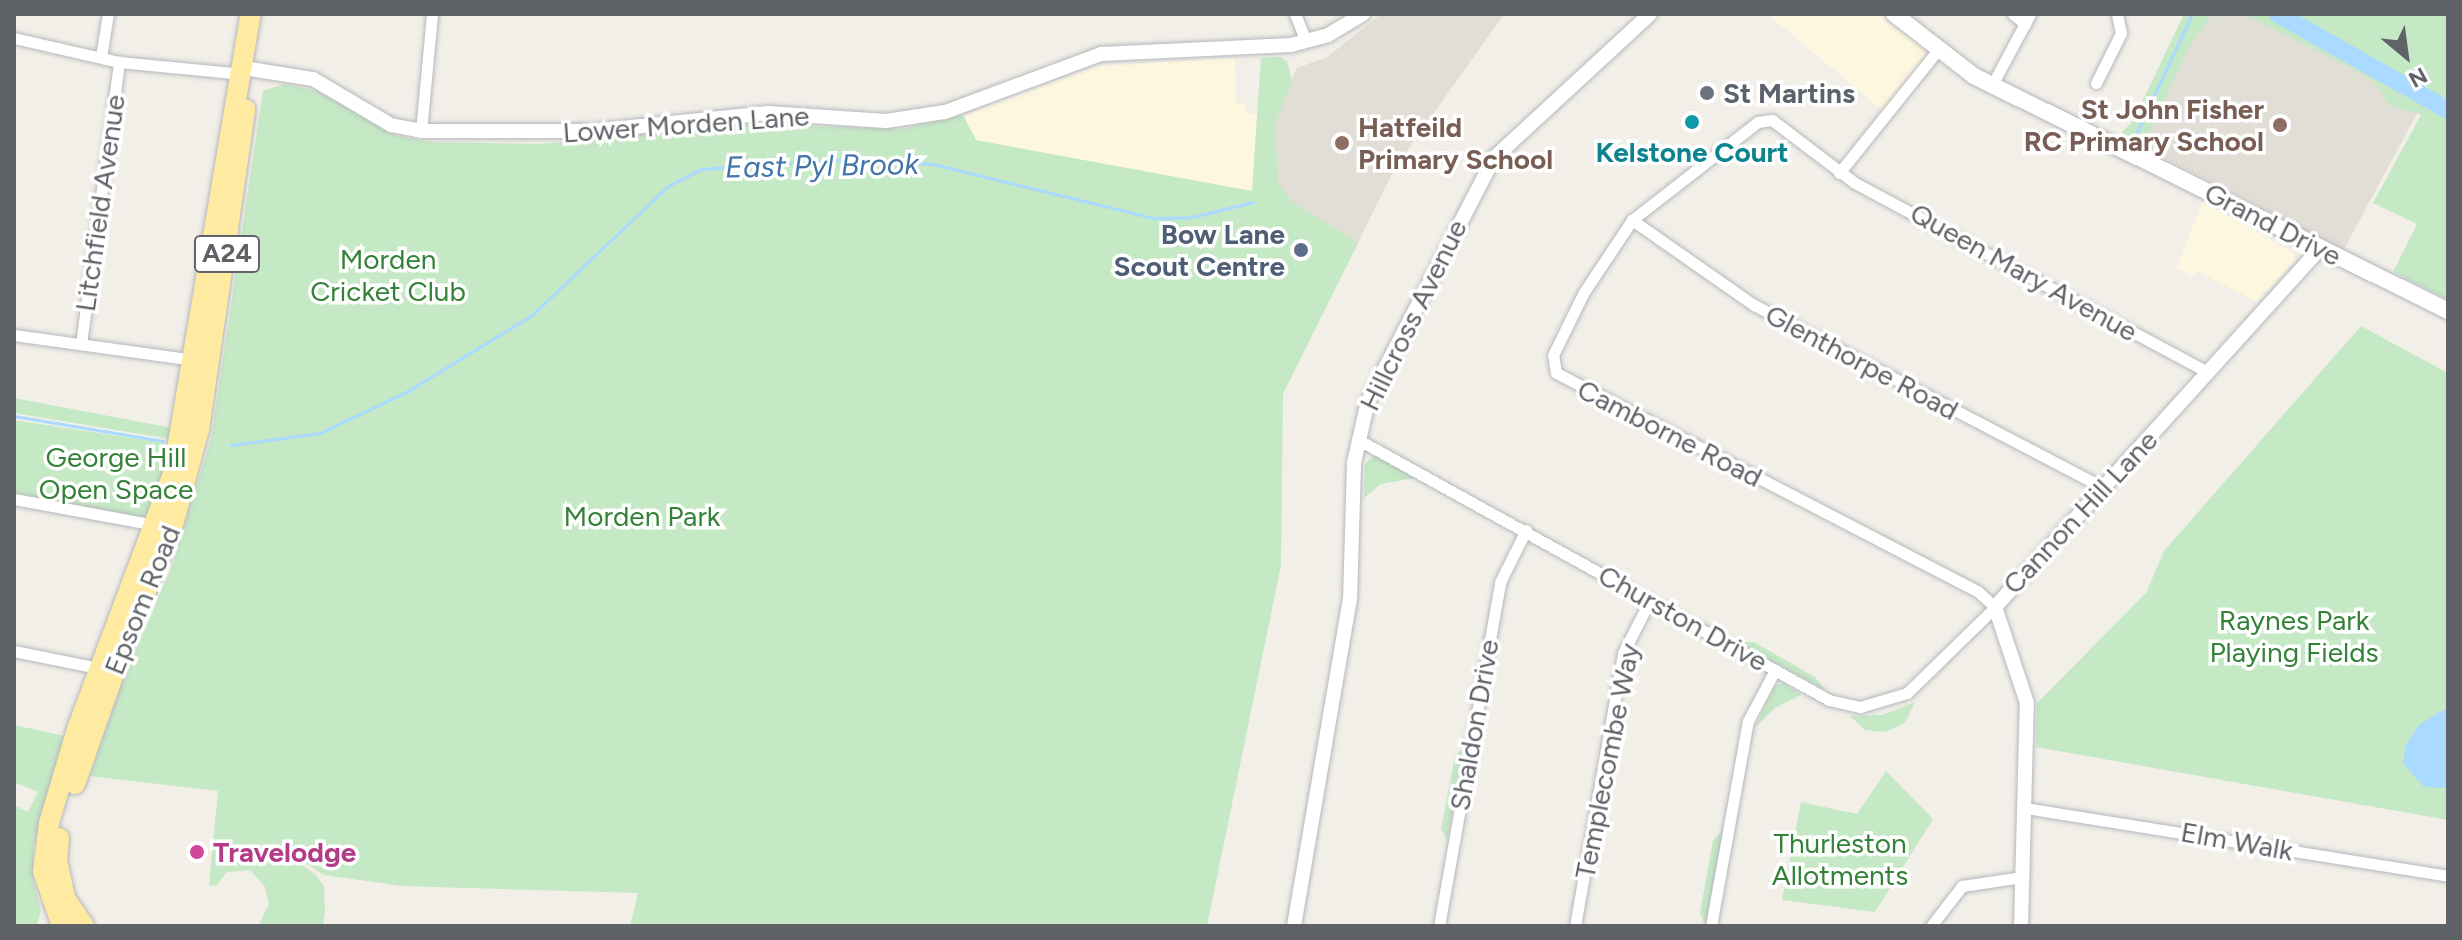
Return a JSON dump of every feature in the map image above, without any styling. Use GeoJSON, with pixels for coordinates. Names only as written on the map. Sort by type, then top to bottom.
{"type":"FeatureCollection","features":[{"type":"Feature","properties":{"kind":"highway","name":"Epsom Road"},"geometry":{"type":"LineString","coordinates":[[62,926],[48,892],[43,850],[106,670],[164,526],[204,360],[243,146],[243,71],[251,14]]}},
{"type":"Feature","properties":{"kind":"highway","name":"Epsom Road"},"geometry":{"type":"LineString","coordinates":[[84,926],[65,898],[58,841],[106,670]]}},
{"type":"Feature","properties":{"kind":"main road","name":"Grand Drive"},"geometry":{"type":"LineString","coordinates":[[1894,14],[1937,51],[1992,85],[2448,311]]}},
{"type":"Feature","properties":{"kind":"street"},"geometry":{"type":"LineString","coordinates":[[101,57],[108,14]]}},
{"type":"Feature","properties":{"kind":"street"},"geometry":{"type":"LineString","coordinates":[[421,131],[432,14]]}},
{"type":"Feature","properties":{"kind":"street"},"geometry":{"type":"LineString","coordinates":[[1295,14],[1306,41]]}},
{"type":"Feature","properties":{"kind":"street","name":"Lower Morden Lane"},"geometry":{"type":"LineString","coordinates":[[243,71],[313,79],[391,125],[421,131],[594,131],[768,113],[908,120],[945,112],[1101,54],[1275,47],[1306,41],[1363,14]]}},
{"type":"Feature","properties":{"kind":"street","name":"Hillcross Avenue"},"geometry":{"type":"LineString","coordinates":[[1294,926],[1350,600],[1357,439],[1383,369],[1488,167],[1512,137],[1650,14]]}},
{"type":"Feature","properties":{"kind":"street"},"geometry":{"type":"LineString","coordinates":[[1992,85],[2027,19],[2013,14]]}},
{"type":"Feature","properties":{"kind":"street"},"geometry":{"type":"LineString","coordinates":[[2096,83],[2121,33],[2117,14]]}},
{"type":"Feature","properties":{"kind":"street"},"geometry":{"type":"LineString","coordinates":[[14,38],[119,62],[243,71]]}},
{"type":"Feature","properties":{"kind":"street"},"geometry":{"type":"LineString","coordinates":[[1839,173],[1937,51]]}},
{"type":"Feature","properties":{"kind":"street","name":"Litchfield Avenue"},"geometry":{"type":"LineString","coordinates":[[81,344],[119,62]]}},
{"type":"Feature","properties":{"kind":"street","name":"Queen Mary Avenue"},"geometry":{"type":"LineString","coordinates":[[1758,122],[1772,120],[1839,173],[2208,372]]}},
{"type":"Feature","properties":{"kind":"street","name":"Camborne Road"},"geometry":{"type":"LineString","coordinates":[[1758,122],[1632,220],[1584,292],[1552,359],[1556,373],[1977,591],[1995,607]]}},
{"type":"Feature","properties":{"kind":"street","name":"Glenthorpe Road"},"geometry":{"type":"LineString","coordinates":[[1632,220],[1754,305],[2102,487]]}},
{"type":"Feature","properties":{"kind":"street","name":"Cannon Hill Lane"},"geometry":{"type":"LineString","coordinates":[[2021,926],[2027,697],[1995,607],[2320,248]]}},
{"type":"Feature","properties":{"kind":"street"},"geometry":{"type":"LineString","coordinates":[[14,335],[204,360]]}},
{"type":"Feature","properties":{"kind":"street","name":"Churston Drive"},"geometry":{"type":"LineString","coordinates":[[1357,439],[1838,704],[1884,703],[1907,693],[1995,607]]}},
{"type":"Feature","properties":{"kind":"street"},"geometry":{"type":"LineString","coordinates":[[14,499],[164,526]]}},
{"type":"Feature","properties":{"kind":"street","name":"Shaldon Drive"},"geometry":{"type":"LineString","coordinates":[[1439,926],[1500,582],[1526,530]]}},
{"type":"Feature","properties":{"kind":"street","name":"Templecombe Way"},"geometry":{"type":"LineString","coordinates":[[1575,926],[1623,653],[1650,600]]}},
{"type":"Feature","properties":{"kind":"street"},"geometry":{"type":"LineString","coordinates":[[14,651],[106,670]]}},
{"type":"Feature","properties":{"kind":"street"},"geometry":{"type":"LineString","coordinates":[[1711,926],[1748,721],[1775,670]]}},
{"type":"Feature","properties":{"kind":"street","name":"Elm Walk"},"geometry":{"type":"LineString","coordinates":[[2025,808],[2448,876]]}},
{"type":"Feature","properties":{"kind":"street"},"geometry":{"type":"LineString","coordinates":[[1931,926],[1962,886],[2022,877]]}},
{"type":"Feature","properties":{"kind":"shaded area","name":"Hatfeild Primary School"},"geometry":{"type":"Polygon","coordinates":[[[1381,14],[1504,14],[1395,168],[1354,251],[1272,203],[1274,119],[1297,68],[1327,57],[1381,14]]]}},
{"type":"Feature","properties":{"kind":"shaded area"},"geometry":{"type":"Polygon","coordinates":[[[1767,14],[1884,14],[1933,56],[1886,113],[1767,14]]]}},
{"type":"Feature","properties":{"kind":"shaded area","name":"St John Fisher RC Primary School"},"geometry":{"type":"Polygon","coordinates":[[[2200,14],[2255,14],[2421,106],[2344,249],[2139,145],[2200,14]]]}},
{"type":"Feature","properties":{"kind":"shaded area"},"geometry":{"type":"Polygon","coordinates":[[[1235,58],[1236,103],[1245,103],[1246,114],[1257,113],[1254,192],[975,141],[962,116],[1094,66],[1235,58]]]}},
{"type":"Feature","properties":{"kind":"shaded area"},"geometry":{"type":"Polygon","coordinates":[[[2203,201],[2293,253],[2294,261],[2257,302],[2198,271],[2192,276],[2176,268],[2203,201]]]}},
{"type":"Feature","properties":{"kind":"green space"},"geometry":{"type":"Polygon","coordinates":[[[2184,14],[2212,14],[2186,52],[2148,137],[2131,142],[2122,132],[2133,121],[2184,14]]]}},
{"type":"Feature","properties":{"kind":"green space"},"geometry":{"type":"Polygon","coordinates":[[[2244,14],[2448,14],[2448,300],[2393,272],[2417,224],[2373,203],[2421,115],[2389,105],[2372,79],[2244,14]]]}},
{"type":"Feature","properties":{"kind":"green space","name":"Morden Park"},"geometry":{"type":"Polygon","coordinates":[[[1280,57],[1287,61],[1292,81],[1275,125],[1278,181],[1291,201],[1358,243],[1283,394],[1281,565],[1207,926],[630,926],[638,893],[402,886],[324,875],[269,839],[317,876],[324,886],[325,911],[323,926],[258,926],[269,904],[265,887],[250,870],[227,872],[216,886],[209,885],[218,791],[90,776],[123,679],[171,569],[211,439],[263,91],[284,84],[318,91],[394,135],[430,142],[541,144],[751,124],[902,129],[963,115],[976,140],[1252,191],[1261,58],[1280,57]]]}},
{"type":"Feature","properties":{"kind":"green space","name":"Raynes Park Playing Fields"},"geometry":{"type":"Polygon","coordinates":[[[2361,326],[2448,373],[2448,820],[2036,747],[2037,703],[2146,593],[2164,551],[2361,326]]]}},
{"type":"Feature","properties":{"kind":"green space"},"geometry":{"type":"Polygon","coordinates":[[[14,398],[172,428],[170,439],[14,413],[14,398]]]}},
{"type":"Feature","properties":{"kind":"green space","name":"George Hill Open Space"},"geometry":{"type":"Polygon","coordinates":[[[14,420],[171,444],[153,509],[142,517],[14,493],[14,420]]]}},
{"type":"Feature","properties":{"kind":"green space"},"geometry":{"type":"Polygon","coordinates":[[[1374,455],[1415,478],[1381,484],[1364,498],[1365,464],[1374,455]]]}},
{"type":"Feature","properties":{"kind":"green space"},"geometry":{"type":"Polygon","coordinates":[[[1737,642],[1754,642],[1815,677],[1825,690],[1737,642]]]}},
{"type":"Feature","properties":{"kind":"green space"},"geometry":{"type":"Polygon","coordinates":[[[1783,683],[1801,695],[1775,708],[1755,728],[1775,686],[1783,683]]]}},
{"type":"Feature","properties":{"kind":"green space"},"geometry":{"type":"Polygon","coordinates":[[[1915,702],[1905,723],[1885,732],[1865,730],[1850,716],[1882,715],[1915,702]]]}},
{"type":"Feature","properties":{"kind":"green space"},"geometry":{"type":"Polygon","coordinates":[[[14,725],[65,736],[33,847],[33,880],[41,910],[37,926],[14,926],[14,805],[28,812],[38,792],[14,782],[14,725]]]}},
{"type":"Feature","properties":{"kind":"green space"},"geometry":{"type":"Polygon","coordinates":[[[1464,747],[1447,840],[1441,829],[1455,755],[1464,747]]]}},
{"type":"Feature","properties":{"kind":"green space","name":"Thurleston Allotments"},"geometry":{"type":"Polygon","coordinates":[[[1886,771],[1933,819],[1875,912],[1782,900],[1801,802],[1857,814],[1886,771]]]}},
{"type":"Feature","properties":{"kind":"green space"},"geometry":{"type":"Polygon","coordinates":[[[1723,831],[1706,925],[1700,913],[1713,840],[1723,831]]]}},
{"type":"Feature","properties":{"kind":"water"},"geometry":{"type":"Polygon","coordinates":[[[2448,707],[2448,788],[2424,787],[2403,763],[2406,745],[2419,725],[2448,707]]]}},
{"type":"Feature","properties":{"kind":"waterway","name":"East Pyl Brook"},"geometry":{"type":"LineString","coordinates":[[2136,134],[2192,14]]}},
{"type":"Feature","properties":{"kind":"waterway"},"geometry":{"type":"LineString","coordinates":[[2278,14],[2448,110]]}},
{"type":"Feature","properties":{"kind":"waterway","name":"East Pyl Brook"},"geometry":{"type":"LineString","coordinates":[[231,445],[320,433],[408,391],[532,315],[668,186],[701,169],[846,159],[933,164],[1153,218],[1192,217],[1253,202]]}},
{"type":"Feature","properties":{"kind":"waterway","name":"East Pyl Brook"},"geometry":{"type":"LineString","coordinates":[[14,416],[163,441]]}},
{"type":"Feature","properties":{"kind":"place","name":"St Martins"},"geometry":{"type":"Point","coordinates":[1707,93]}},
{"type":"Feature","properties":{"kind":"place","name":"Kelstone Court"},"geometry":{"type":"Point","coordinates":[1692,122]}},
{"type":"Feature","properties":{"kind":"place","name":"St John Fisher RC Primary School"},"geometry":{"type":"Point","coordinates":[2280,125]}},
{"type":"Feature","properties":{"kind":"place","name":"Hatfeild Primary School"},"geometry":{"type":"Point","coordinates":[1342,143]}},
{"type":"Feature","properties":{"kind":"place","name":"Bow Lane Scout Centre"},"geometry":{"type":"Point","coordinates":[1301,250]}},
{"type":"Feature","properties":{"kind":"place","name":"Travelodge"},"geometry":{"type":"Point","coordinates":[197,852]}},
{"type":"Feature","properties":{"kind":"park label","name":"Morden Cricket Club"},"geometry":{"type":"Point","coordinates":[388,275]}}]}
